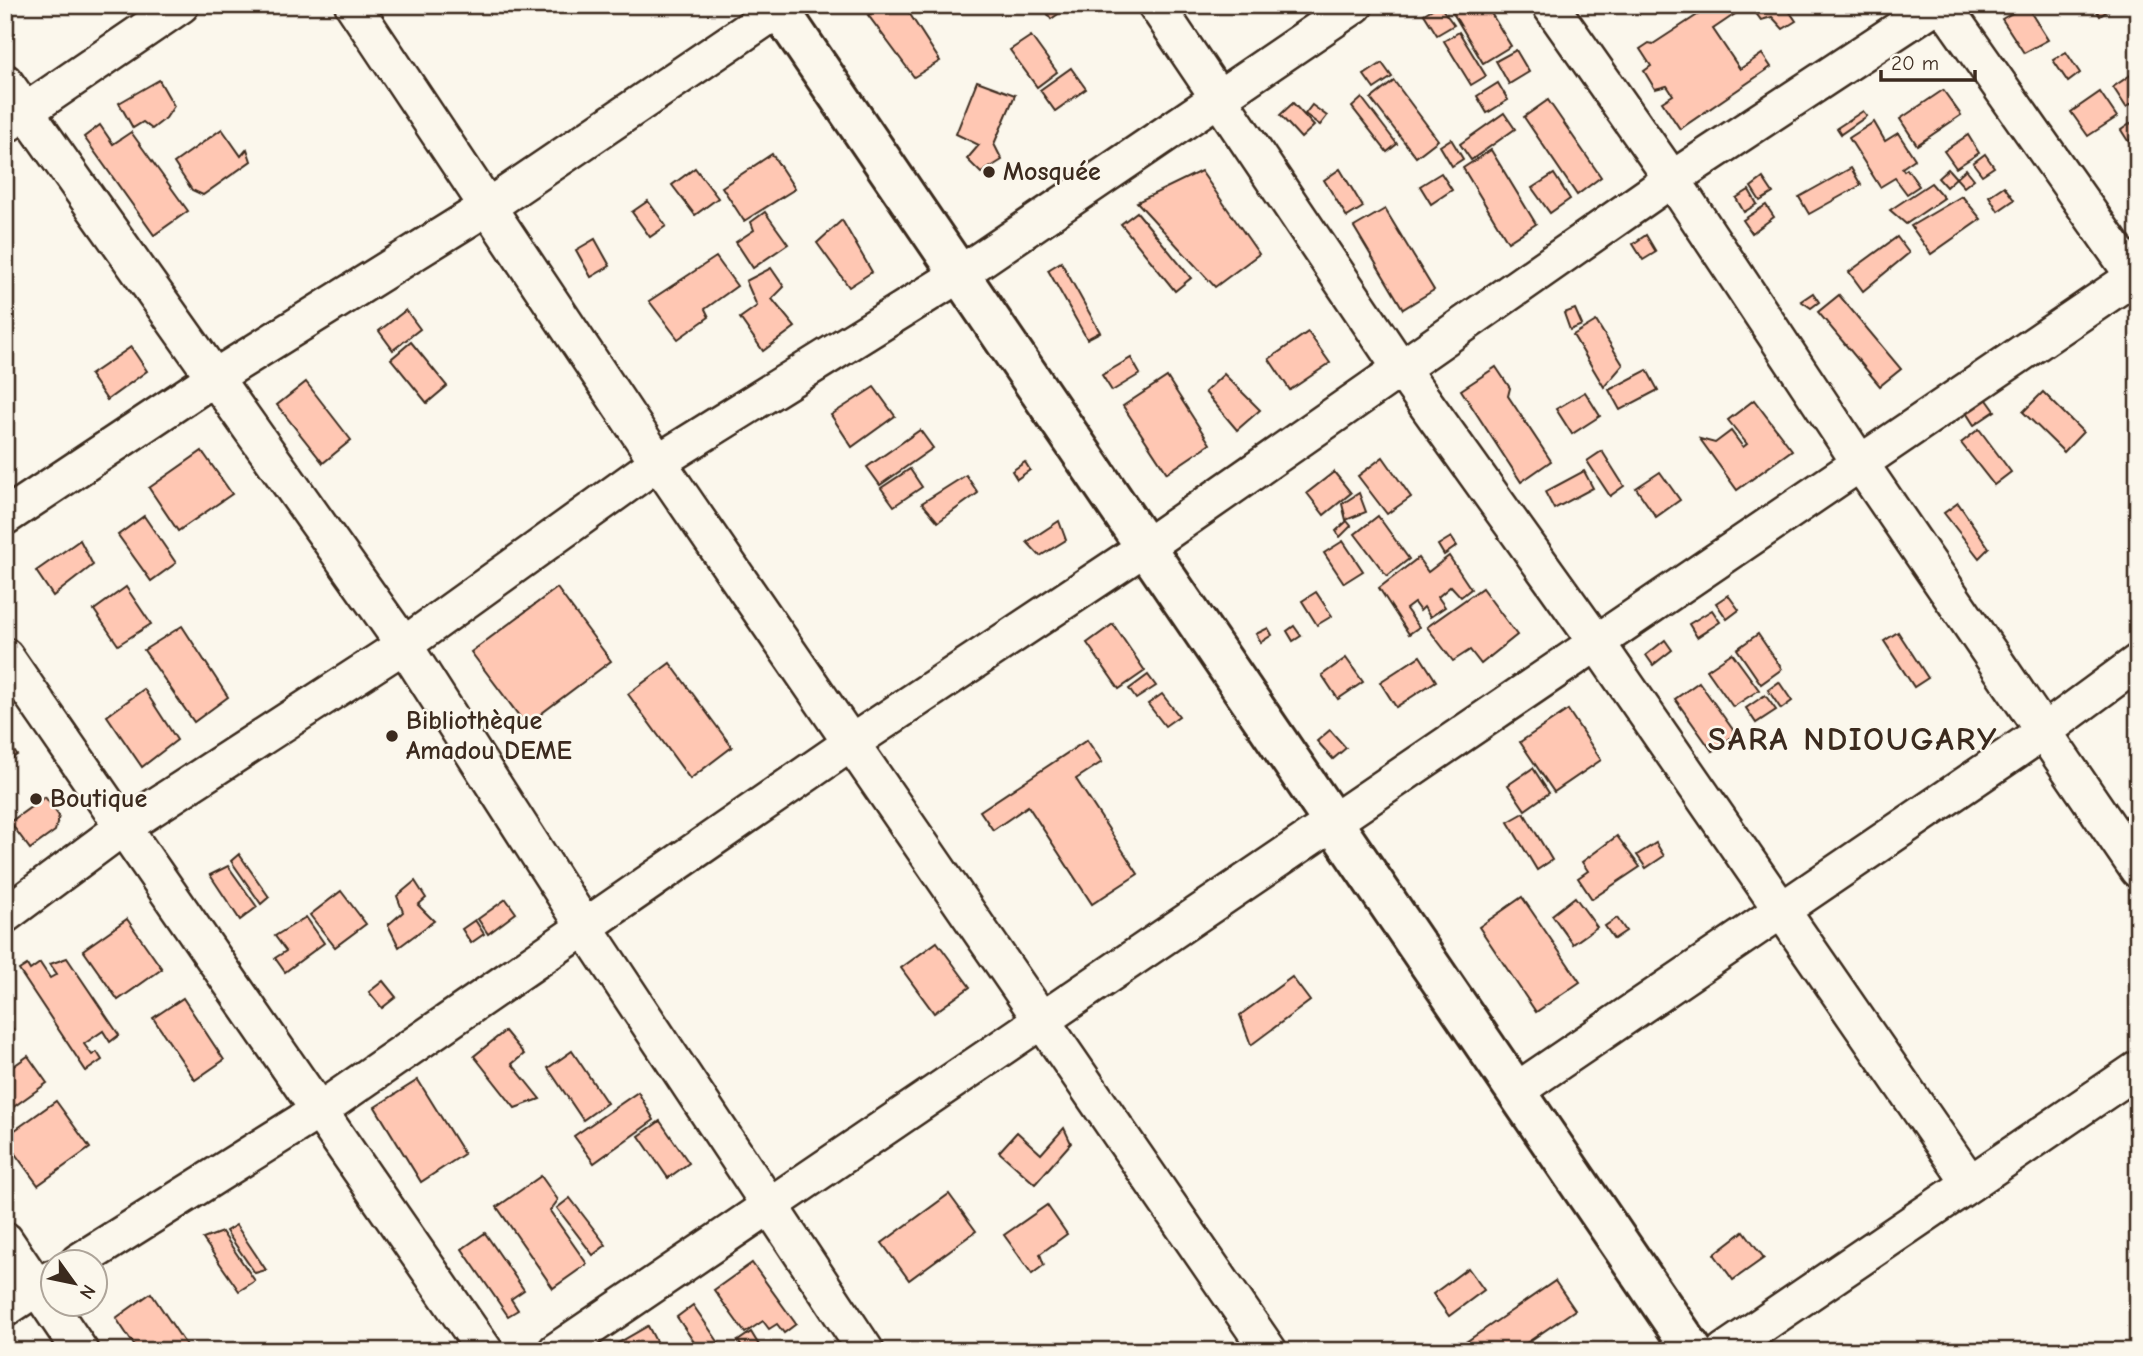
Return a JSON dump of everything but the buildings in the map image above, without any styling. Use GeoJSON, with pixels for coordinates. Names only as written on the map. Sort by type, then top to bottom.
{"type":"FeatureCollection","features":[{"type":"Feature","properties":{"kind":"street"},"geometry":{"type":"LineString","coordinates":[[15,118],[181,5]]}},
{"type":"Feature","properties":{"kind":"street"},"geometry":{"type":"LineString","coordinates":[[353,5],[659,462],[1044,1019],[1269,1351]]}},
{"type":"Feature","properties":{"kind":"street"},"geometry":{"type":"LineString","coordinates":[[1156,5],[1401,369],[1597,643],[1970,1183]]}},
{"type":"Feature","properties":{"kind":"street"},"geometry":{"type":"LineString","coordinates":[[5,915],[122,828],[404,646],[659,462],[960,274],[1355,5]]}},
{"type":"Feature","properties":{"kind":"street"},"geometry":{"type":"LineString","coordinates":[[1550,5],[1672,179],[1860,463],[2138,870]]}},
{"type":"Feature","properties":{"kind":"street"},"geometry":{"type":"LineString","coordinates":[[100,1248],[320,1110],[586,929],[851,743],[1147,546],[1672,179],[1936,5]]}},
{"type":"Feature","properties":{"kind":"street"},"geometry":{"type":"LineString","coordinates":[[556,1351],[1860,463],[2137,278],[1943,5]]}},
{"type":"Feature","properties":{"kind":"street"},"geometry":{"type":"LineString","coordinates":[[5,517],[215,377],[489,206],[780,6],[1693,1351]]}},
{"type":"Feature","properties":{"kind":"street"},"geometry":{"type":"LineString","coordinates":[[5,82],[15,118],[215,377],[404,646],[586,929],[866,1351]]}},
{"type":"Feature","properties":{"kind":"street"},"geometry":{"type":"LineString","coordinates":[[5,656],[485,1351]]}},
{"type":"Feature","properties":{"kind":"street"},"geometry":{"type":"LineString","coordinates":[[1516,1091],[2043,732],[2138,662]]}},
{"type":"Feature","properties":{"kind":"street"},"geometry":{"type":"LineString","coordinates":[[1724,1351],[2138,1069]]}},
{"type":"Feature","properties":{"kind":"street"},"geometry":{"type":"LineString","coordinates":[[5,1240],[38,1275]]}},
{"type":"Feature","properties":{"kind":"street"},"geometry":{"type":"LineString","coordinates":[[5,1309],[38,1288]]}},
{"type":"Feature","properties":{"kind":"street"},"geometry":{"type":"LineString","coordinates":[[63,1318],[80,1351]]}},
{"type":"Feature","properties":{"kind":"place","name":"Mosquée"},"geometry":{"type":"Point","coordinates":[989,172]}},
{"type":"Feature","properties":{"kind":"place","name":"Bibliothèque Amadou DEME"},"geometry":{"type":"Point","coordinates":[392,736]}},
{"type":"Feature","properties":{"kind":"place","name":"Boutique"},"geometry":{"type":"Point","coordinates":[36,799]}},
{"type":"Feature","properties":{"kind":"district","name":"SARA NDIOUGARY"},"geometry":{"type":"Point","coordinates":[1853,739]}}]}
